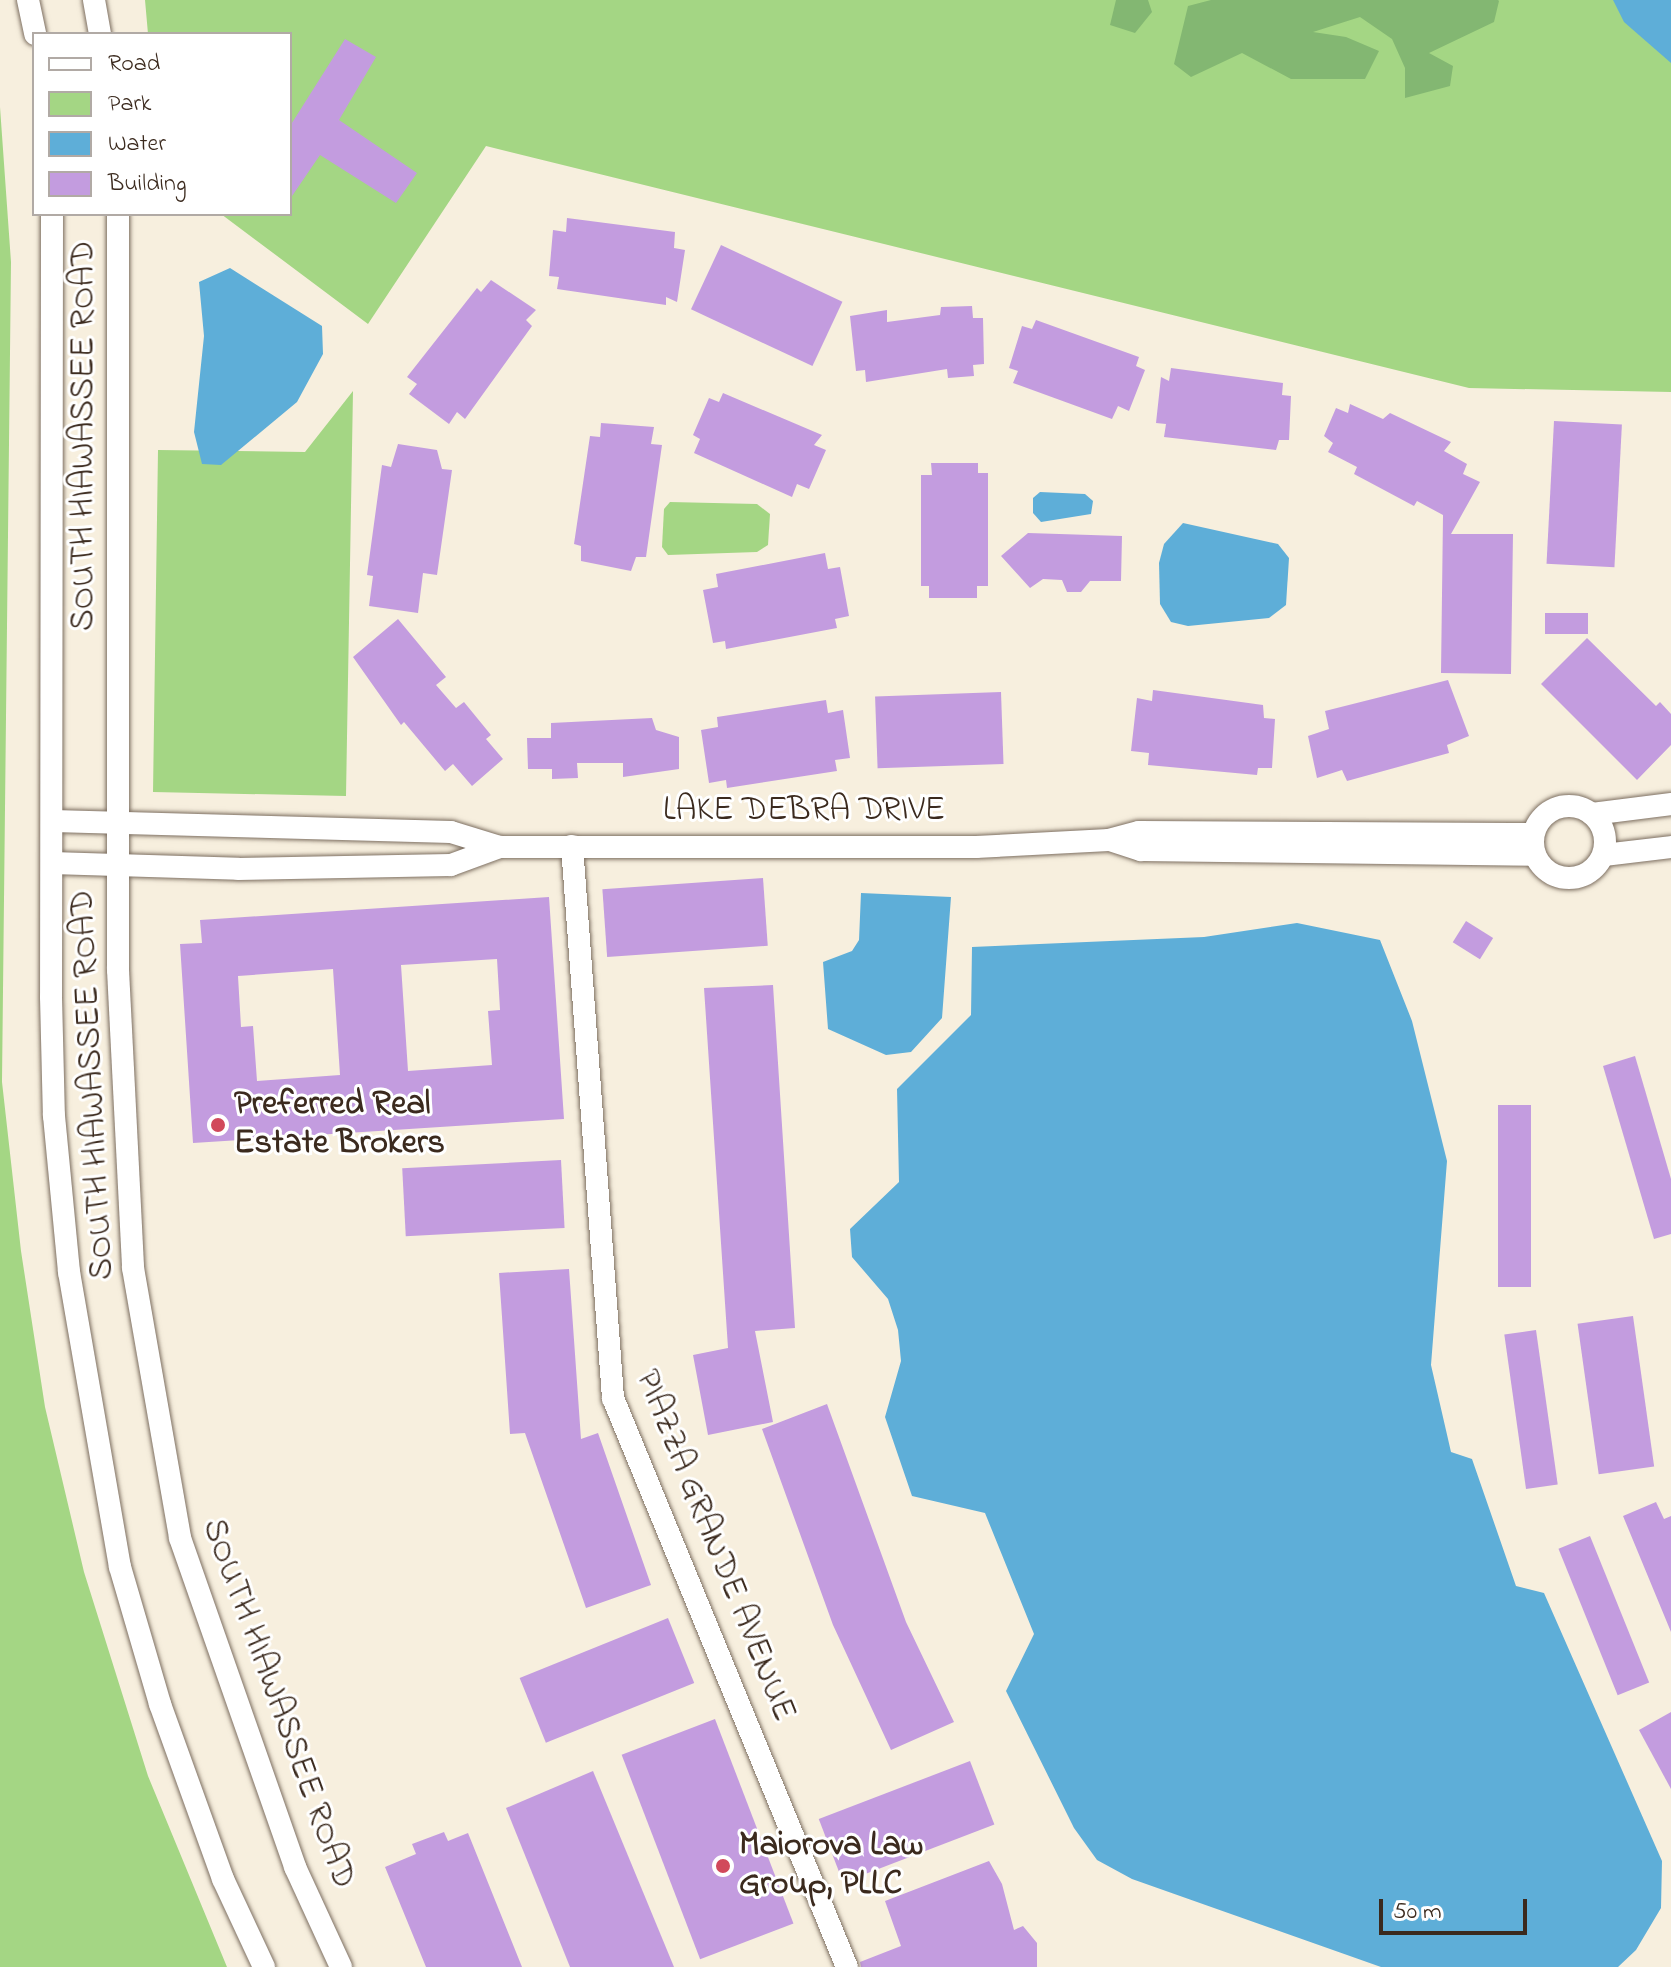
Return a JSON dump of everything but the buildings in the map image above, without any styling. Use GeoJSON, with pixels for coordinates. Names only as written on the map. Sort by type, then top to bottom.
{"type":"FeatureCollection","features":[{"type":"Feature","properties":{"kind":"street"},"geometry":{"type":"LineString","coordinates":[[28,0],[35,32]]}},
{"type":"Feature","properties":{"kind":"street"},"geometry":{"type":"LineString","coordinates":[[94,0],[100,32]]}},
{"type":"Feature","properties":{"kind":"street","name":"SOUTH HIAWASSEE ROAD"},"geometry":{"type":"LineString","coordinates":[[52,216],[54,1116],[69,1272],[91,1416],[120,1567],[160,1704],[223,1879],[264,1967]]}},
{"type":"Feature","properties":{"kind":"street","name":"SOUTH HIAWASSEE ROAD"},"geometry":{"type":"LineString","coordinates":[[118,216],[118,867],[122,1110],[133,1268],[172,1512],[224,1675],[295,1867],[341,1967]]}},
{"type":"Feature","properties":{"kind":"street"},"geometry":{"type":"LineString","coordinates":[[1592,814],[1603,827],[1604,855],[1590,873],[1575,879],[1546,871],[1534,845],[1546,814],[1561,806],[1592,814],[1671,804]]}},
{"type":"Feature","properties":{"kind":"street","name":"LAKE DEBRA DRIVE"},"geometry":{"type":"LineString","coordinates":[[53,821],[451,832],[500,847],[976,847],[1109,840],[1141,850],[1534,845]]}},
{"type":"Feature","properties":{"kind":"street"},"geometry":{"type":"LineString","coordinates":[[326,868],[327,829]]}},
{"type":"Feature","properties":{"kind":"street","name":"PIAZZA GRANDE AVENUE"},"geometry":{"type":"LineString","coordinates":[[572,846],[613,1398],[847,1967]]}},
{"type":"Feature","properties":{"kind":"street","name":"LAKE DEBRA DRIVE"},"geometry":{"type":"LineString","coordinates":[[52,863],[118,867],[451,865],[500,847]]}},
{"type":"Feature","properties":{"kind":"street"},"geometry":{"type":"LineString","coordinates":[[1604,855],[1671,847]]}},
{"type":"Feature","properties":{"kind":"green space"},"geometry":{"type":"Polygon","coordinates":[[[145,0],[1671,0],[1671,392],[1469,388],[486,146],[368,324],[224,216],[292,216],[292,32],[148,32],[145,0]]]}},
{"type":"Feature","properties":{"kind":"green space"},"geometry":{"type":"Polygon","coordinates":[[[1116,0],[1148,0],[1152,12],[1135,33],[1110,25],[1116,0]]]}},
{"type":"Feature","properties":{"kind":"green space"},"geometry":{"type":"Polygon","coordinates":[[[1211,0],[1499,1],[1494,22],[1429,53],[1453,66],[1450,86],[1405,98],[1405,68],[1392,39],[1360,17],[1313,32],[1346,37],[1379,51],[1365,79],[1291,79],[1242,53],[1191,77],[1174,64],[1188,6],[1211,0]]]}},
{"type":"Feature","properties":{"kind":"green space"},"geometry":{"type":"Polygon","coordinates":[[[0,107],[11,262],[2,1082],[21,1251],[45,1407],[84,1572],[148,1776],[227,1967],[0,1967],[0,107]]]}},
{"type":"Feature","properties":{"kind":"green space"},"geometry":{"type":"Polygon","coordinates":[[[353,391],[346,796],[153,792],[158,450],[305,452],[353,391]]]}},
{"type":"Feature","properties":{"kind":"green space"},"geometry":{"type":"Polygon","coordinates":[[[670,502],[757,504],[770,514],[768,545],[757,552],[668,555],[662,547],[664,509],[670,502]]]}},
{"type":"Feature","properties":{"kind":"water"},"geometry":{"type":"Polygon","coordinates":[[[1613,0],[1671,0],[1671,63],[1624,22],[1613,0]]]}},
{"type":"Feature","properties":{"kind":"water"},"geometry":{"type":"Polygon","coordinates":[[[230,268],[322,326],[323,354],[297,402],[221,465],[202,464],[194,432],[204,336],[199,282],[230,268]]]}},
{"type":"Feature","properties":{"kind":"water"},"geometry":{"type":"Polygon","coordinates":[[[1040,492],[1085,494],[1093,501],[1091,514],[1041,522],[1033,513],[1033,498],[1040,492]]]}},
{"type":"Feature","properties":{"kind":"water"},"geometry":{"type":"Polygon","coordinates":[[[1183,523],[1278,544],[1289,558],[1286,605],[1269,618],[1188,626],[1171,622],[1160,604],[1159,563],[1164,544],[1183,523]]]}},
{"type":"Feature","properties":{"kind":"water"},"geometry":{"type":"Polygon","coordinates":[[[861,893],[951,897],[942,1018],[911,1052],[886,1055],[828,1029],[823,962],[852,951],[859,940],[861,893]]]}},
{"type":"Feature","properties":{"kind":"water"},"geometry":{"type":"Polygon","coordinates":[[[1297,923],[1380,940],[1412,1021],[1447,1161],[1431,1365],[1451,1452],[1472,1459],[1516,1586],[1544,1593],[1662,1861],[1661,1908],[1636,1950],[1618,1967],[1381,1967],[1132,1879],[1097,1860],[1074,1828],[1006,1691],[1034,1634],[985,1513],[912,1496],[885,1417],[901,1361],[898,1330],[888,1299],[852,1257],[850,1229],[899,1182],[897,1089],[971,1015],[972,947],[1204,937],[1297,923]]]}},
{"type":"Feature","properties":{"kind":"place","name":"Preferred Real Estate Brokers"},"geometry":{"type":"Point","coordinates":[218,1125]}},
{"type":"Feature","properties":{"kind":"place","name":"Maiorova Law Group, PLLC"},"geometry":{"type":"Point","coordinates":[723,1866]}}]}
